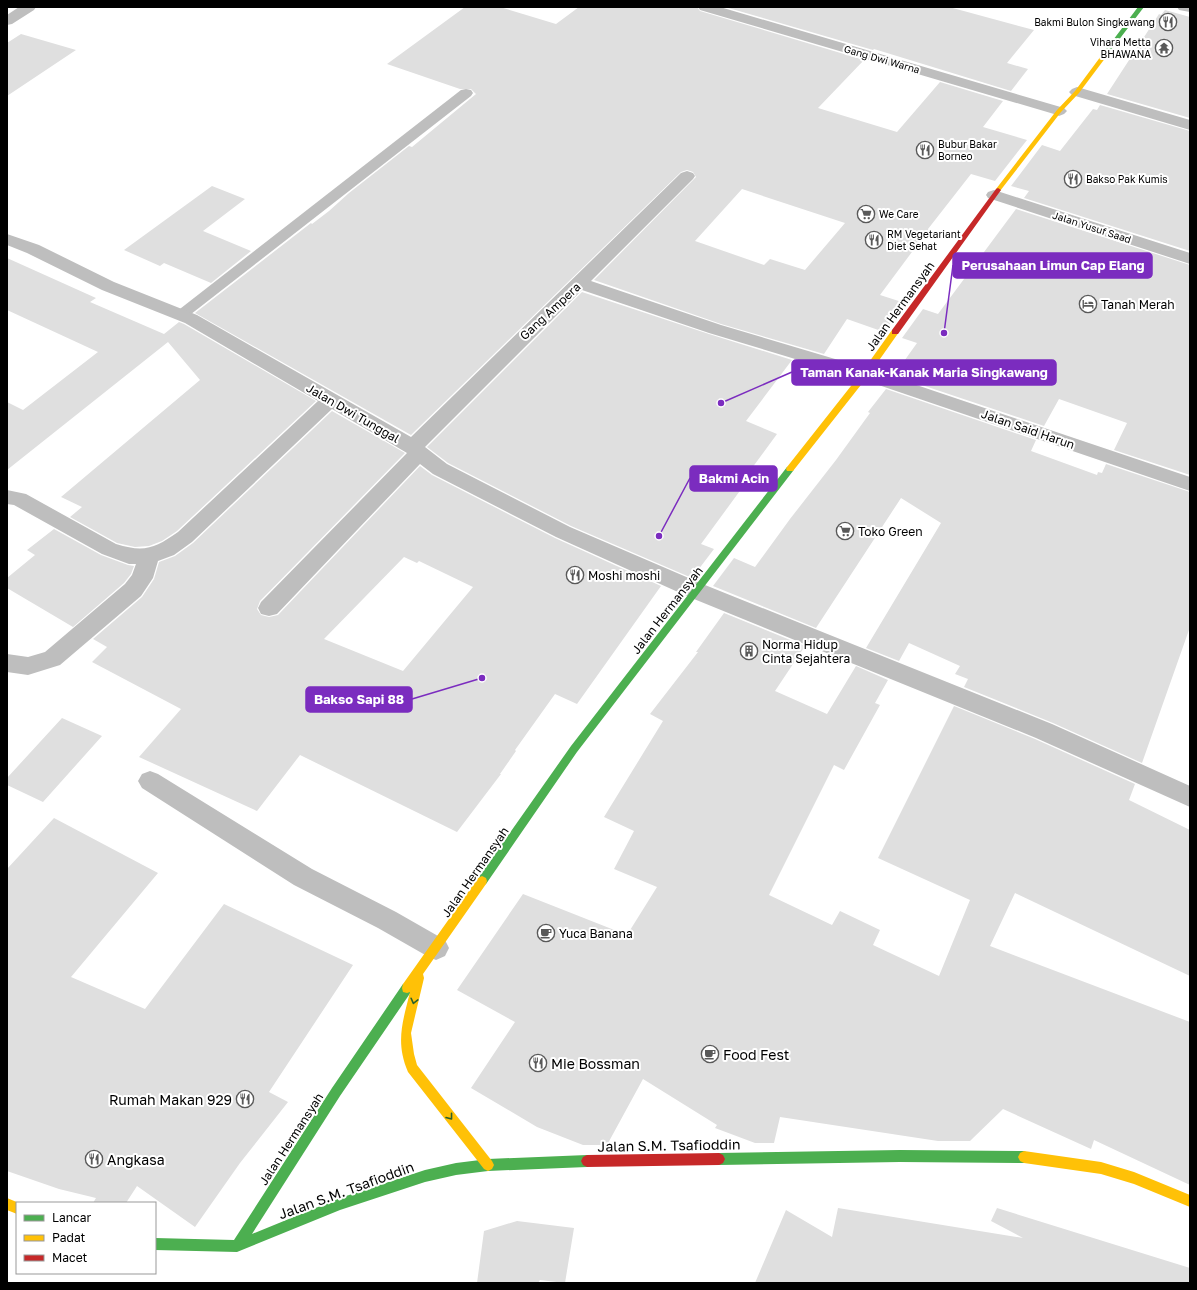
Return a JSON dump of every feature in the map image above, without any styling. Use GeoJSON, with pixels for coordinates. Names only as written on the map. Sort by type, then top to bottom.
{"type":"FeatureCollection","features":[{"type":"Feature","properties":{"kind":"street"},"geometry":{"type":"LineString","coordinates":[[7,21],[29,7]]}},
{"type":"Feature","properties":{"kind":"street","name":"Gang Dwi Warna"},"geometry":{"type":"LineString","coordinates":[[705,7],[1060,111]]}},
{"type":"Feature","properties":{"kind":"street","name":"Jalan Hermansyah"},"geometry":{"type":"LineString","coordinates":[[236,1246],[336,1092],[574,750],[697,592],[797,459],[865,374],[994,195],[1060,111],[1077,92],[1141,7]]}},
{"type":"Feature","properties":{"kind":"street"},"geometry":{"type":"LineString","coordinates":[[1184,7],[1190,8]]}},
{"type":"Feature","properties":{"kind":"street"},"geometry":{"type":"LineString","coordinates":[[1077,92],[1190,125]]}},
{"type":"Feature","properties":{"kind":"street","name":"Gang Ampera"},"geometry":{"type":"LineString","coordinates":[[269,608],[521,337],[580,283],[687,176]]}},
{"type":"Feature","properties":{"kind":"street","name":"Jalan Yusuf Saad"},"geometry":{"type":"LineString","coordinates":[[994,195],[1190,259]]}},
{"type":"Feature","properties":{"kind":"street","name":"Jalan Dwi Tunggal"},"geometry":{"type":"LineString","coordinates":[[7,239],[108,286],[191,320],[247,350],[416,450],[440,469],[563,532],[697,592],[1044,731],[1190,797]]}},
{"type":"Feature","properties":{"kind":"street","name":"Jalan Said Harun"},"geometry":{"type":"LineString","coordinates":[[580,283],[715,329],[865,374],[1190,484]]}},
{"type":"Feature","properties":{"kind":"street"},"geometry":{"type":"LineString","coordinates":[[7,497],[19,499],[109,549],[128,556],[149,556],[167,550],[185,537],[330,400]]}},
{"type":"Feature","properties":{"kind":"street"},"geometry":{"type":"LineString","coordinates":[[7,663],[11,665],[28,666],[52,659],[133,590],[142,578],[149,556]]}},
{"type":"Feature","properties":{"kind":"street"},"geometry":{"type":"LineString","coordinates":[[150,782],[303,877],[387,920],[430,956],[406,1033],[408,1054],[412,1068],[488,1165]]}},
{"type":"Feature","properties":{"kind":"street","name":"Jalan S.M. Tsafioddin"},"geometry":{"type":"LineString","coordinates":[[156,1244],[236,1246],[340,1204],[425,1176],[456,1169],[488,1165],[560,1161],[900,1156],[1001,1156],[1035,1158],[1101,1168],[1134,1178],[1190,1201]]}},
{"type":"Feature","properties":{"kind":"lane"},"geometry":{"type":"LineString","coordinates":[[181,315],[466,93]]}},
{"type":"Feature","properties":{"kind":"building"},"geometry":{"type":"Polygon","coordinates":[[[465,7],[500,7],[556,24],[579,7],[697,7],[700,11],[864,60],[818,108],[897,132],[940,82],[1003,101],[983,127],[1027,140],[995,181],[971,174],[928,229],[880,295],[905,303],[884,332],[847,319],[824,354],[721,324],[594,280],[696,177],[693,172],[687,170],[681,172],[411,435],[195,313],[311,223],[312,224],[329,211],[349,193],[409,146],[412,147],[476,94],[471,89],[460,89],[387,64],[465,7]],[[742,189],[695,241],[764,265],[770,259],[805,270],[845,223],[742,189]]]}},
{"type":"Feature","properties":{"kind":"building"},"geometry":{"type":"Polygon","coordinates":[[[725,7],[949,7],[1034,30],[1007,63],[1028,69],[1011,91],[874,49],[873,50],[725,7]]]}},
{"type":"Feature","properties":{"kind":"building"},"geometry":{"type":"Polygon","coordinates":[[[1165,10],[1190,17],[1190,118],[1107,94],[1159,14],[1161,15],[1165,10]]]}},
{"type":"Feature","properties":{"kind":"building"},"geometry":{"type":"Polygon","coordinates":[[[21,34],[76,50],[7,96],[7,43],[21,34]]]}},
{"type":"Feature","properties":{"kind":"building"},"geometry":{"type":"Polygon","coordinates":[[[1100,105],[1190,131],[1190,251],[1024,198],[1029,191],[1011,186],[1042,145],[1060,151],[1093,109],[1097,110],[1100,105]]]}},
{"type":"Feature","properties":{"kind":"building"},"geometry":{"type":"Polygon","coordinates":[[[212,186],[245,199],[203,231],[251,251],[211,283],[164,263],[160,266],[124,250],[212,186]]]}},
{"type":"Feature","properties":{"kind":"building"},"geometry":{"type":"Polygon","coordinates":[[[1016,209],[1190,265],[1190,475],[1114,450],[1127,423],[1059,399],[1044,426],[895,376],[904,365],[902,364],[917,343],[902,338],[923,309],[938,314],[1016,209]]]}},
{"type":"Feature","properties":{"kind":"building"},"geometry":{"type":"Polygon","coordinates":[[[7,258],[96,298],[90,302],[164,334],[179,322],[184,324],[316,401],[177,531],[162,541],[149,546],[135,547],[117,543],[70,517],[82,507],[61,497],[200,380],[168,342],[7,470],[7,402],[23,410],[98,352],[7,310],[7,258]]]}},
{"type":"Feature","properties":{"kind":"building"},"geometry":{"type":"Polygon","coordinates":[[[582,292],[792,360],[746,421],[777,434],[738,487],[742,488],[701,544],[714,549],[692,578],[571,526],[448,463],[427,447],[582,292]]]}},
{"type":"Feature","properties":{"kind":"building"},"geometry":{"type":"Polygon","coordinates":[[[886,389],[1036,440],[1031,451],[1097,475],[1098,472],[1102,473],[1106,464],[1190,492],[1190,627],[1142,763],[1053,723],[964,687],[968,679],[955,674],[960,666],[909,643],[899,661],[866,648],[941,523],[901,498],[816,628],[713,586],[734,558],[755,567],[836,460],[870,413],[868,412],[886,389]]]}},
{"type":"Feature","properties":{"kind":"building"},"geometry":{"type":"Polygon","coordinates":[[[332,411],[405,453],[260,601],[257,609],[261,615],[269,617],[278,615],[420,466],[432,475],[555,538],[661,586],[577,704],[555,694],[515,750],[516,751],[501,774],[457,832],[300,755],[257,811],[139,757],[181,709],[92,662],[107,647],[93,639],[142,597],[154,579],[159,562],[175,556],[193,543],[332,411]],[[404,557],[324,639],[403,671],[473,587],[419,561],[417,563],[404,557]]]}},
{"type":"Feature","properties":{"kind":"building"},"geometry":{"type":"Polygon","coordinates":[[[54,529],[101,555],[134,566],[131,574],[124,583],[73,627],[7,588],[7,578],[35,555],[27,550],[54,529]]]}},
{"type":"Feature","properties":{"kind":"building"},"geometry":{"type":"Polygon","coordinates":[[[724,613],[805,646],[775,691],[827,714],[856,666],[888,680],[875,703],[880,705],[844,770],[834,765],[769,895],[832,925],[840,911],[880,930],[873,945],[939,976],[970,900],[878,858],[954,706],[1035,739],[1135,784],[1129,800],[1190,830],[1190,976],[1015,893],[990,946],[1190,1022],[1190,1185],[1094,1140],[1091,1149],[1003,1109],[970,1141],[938,1141],[780,1117],[774,1143],[755,1143],[715,1128],[717,1125],[643,1079],[607,1145],[583,1145],[537,1127],[471,1088],[515,1022],[457,990],[523,894],[627,935],[657,887],[614,869],[634,831],[604,817],[663,721],[650,714],[698,652],[696,652],[724,613]]]}},
{"type":"Feature","properties":{"kind":"building"},"geometry":{"type":"Polygon","coordinates":[[[62,718],[102,736],[43,802],[7,785],[7,778],[62,718]]]}},
{"type":"Feature","properties":{"kind":"building"},"geometry":{"type":"Polygon","coordinates":[[[54,818],[158,873],[71,977],[145,1009],[224,904],[353,965],[269,1092],[288,1102],[240,1163],[195,1227],[137,1186],[127,1202],[94,1202],[96,1198],[59,1189],[7,1171],[7,869],[54,818]]]}},
{"type":"Feature","properties":{"kind":"building"},"geometry":{"type":"Polygon","coordinates":[[[838,1208],[1023,1238],[991,1221],[997,1208],[1190,1268],[1190,1283],[755,1283],[786,1210],[832,1237],[838,1208]]]}},
{"type":"Feature","properties":{"kind":"building"},"geometry":{"type":"Polygon","coordinates":[[[517,1221],[574,1228],[565,1283],[540,1280],[538,1283],[477,1283],[484,1231],[517,1221]]]}},
{"type":"Feature","properties":{"kind":"traffic: fast"},"geometry":{"type":"LineString","coordinates":[[1103,57],[1141,7]]}},
{"type":"Feature","properties":{"kind":"traffic: fast"},"geometry":{"type":"LineString","coordinates":[[482,881],[574,749],[790,469]]}},
{"type":"Feature","properties":{"kind":"traffic: fast"},"geometry":{"type":"LineString","coordinates":[[237,1246],[336,1092],[407,988]]}},
{"type":"Feature","properties":{"kind":"traffic: fast"},"geometry":{"type":"LineString","coordinates":[[719,1159],[900,1156],[1024,1157]]}},
{"type":"Feature","properties":{"kind":"traffic: fast"},"geometry":{"type":"LineString","coordinates":[[156,1244],[237,1246],[340,1204],[425,1176],[456,1169],[488,1165],[587,1161]]}},
{"type":"Feature","properties":{"kind":"traffic: slow"},"geometry":{"type":"LineString","coordinates":[[998,190],[1059,111],[1077,92],[1103,57]]}},
{"type":"Feature","properties":{"kind":"traffic: slow"},"geometry":{"type":"LineString","coordinates":[[790,469],[865,374],[895,332]]}},
{"type":"Feature","properties":{"kind":"traffic: slow"},"geometry":{"type":"LineString","coordinates":[[407,988],[482,881]]}},
{"type":"Feature","properties":{"kind":"traffic: slow"},"geometry":{"type":"LineString","coordinates":[[419,978],[406,1033],[408,1054],[412,1068],[488,1165]]}},
{"type":"Feature","properties":{"kind":"traffic: slow"},"geometry":{"type":"LineString","coordinates":[[1024,1157],[1101,1168],[1134,1178],[1190,1201]]}},
{"type":"Feature","properties":{"kind":"traffic: slow"},"geometry":{"type":"LineString","coordinates":[[7,1204],[16,1208]]}},
{"type":"Feature","properties":{"kind":"traffic: jam"},"geometry":{"type":"LineString","coordinates":[[895,332],[998,190]]}},
{"type":"Feature","properties":{"kind":"traffic: jam"},"geometry":{"type":"LineString","coordinates":[[587,1161],[719,1159]]}},
{"type":"Feature","properties":{"kind":"place","name":"Bakmi Bulon Singkawang"},"geometry":{"type":"Point","coordinates":[1168,22]}},
{"type":"Feature","properties":{"kind":"place","name":"Vihara Metta BHAWANA"},"geometry":{"type":"Point","coordinates":[1164,48]}},
{"type":"Feature","properties":{"kind":"place","name":"Bubur Bakar Borneo"},"geometry":{"type":"Point","coordinates":[925,150]}},
{"type":"Feature","properties":{"kind":"place","name":"Bakso Pak Kumis"},"geometry":{"type":"Point","coordinates":[1073,179]}},
{"type":"Feature","properties":{"kind":"place","name":"We Care"},"geometry":{"type":"Point","coordinates":[866,214]}},
{"type":"Feature","properties":{"kind":"place","name":"RM Vegetariant Diet Sehat"},"geometry":{"type":"Point","coordinates":[874,240]}},
{"type":"Feature","properties":{"kind":"place","name":"Tanah Merah"},"geometry":{"type":"Point","coordinates":[1088,304]}},
{"type":"Feature","properties":{"kind":"place","name":"Perusahaan Limun Cap Elang"},"geometry":{"type":"Point","coordinates":[944,333]}},
{"type":"Feature","properties":{"kind":"place","name":"Taman Kanak-Kanak Maria Singkawang"},"geometry":{"type":"Point","coordinates":[721,403]}},
{"type":"Feature","properties":{"kind":"place","name":"Toko Green"},"geometry":{"type":"Point","coordinates":[845,531]}},
{"type":"Feature","properties":{"kind":"place","name":"Bakmi Acin"},"geometry":{"type":"Point","coordinates":[659,536]}},
{"type":"Feature","properties":{"kind":"place","name":"Moshi moshi"},"geometry":{"type":"Point","coordinates":[575,575]}},
{"type":"Feature","properties":{"kind":"place","name":"Norma Hidup Cinta Sejahtera"},"geometry":{"type":"Point","coordinates":[749,651]}},
{"type":"Feature","properties":{"kind":"place","name":"Bakso Sapi 88"},"geometry":{"type":"Point","coordinates":[482,678]}},
{"type":"Feature","properties":{"kind":"place","name":"Yuca Banana"},"geometry":{"type":"Point","coordinates":[546,933]}},
{"type":"Feature","properties":{"kind":"place","name":"Food Fest"},"geometry":{"type":"Point","coordinates":[710,1054]}},
{"type":"Feature","properties":{"kind":"place","name":"Mie Bossman"},"geometry":{"type":"Point","coordinates":[538,1063]}},
{"type":"Feature","properties":{"kind":"place","name":"Rumah Makan 929"},"geometry":{"type":"Point","coordinates":[245,1099]}},
{"type":"Feature","properties":{"kind":"place","name":"Angkasa"},"geometry":{"type":"Point","coordinates":[94,1159]}}]}
